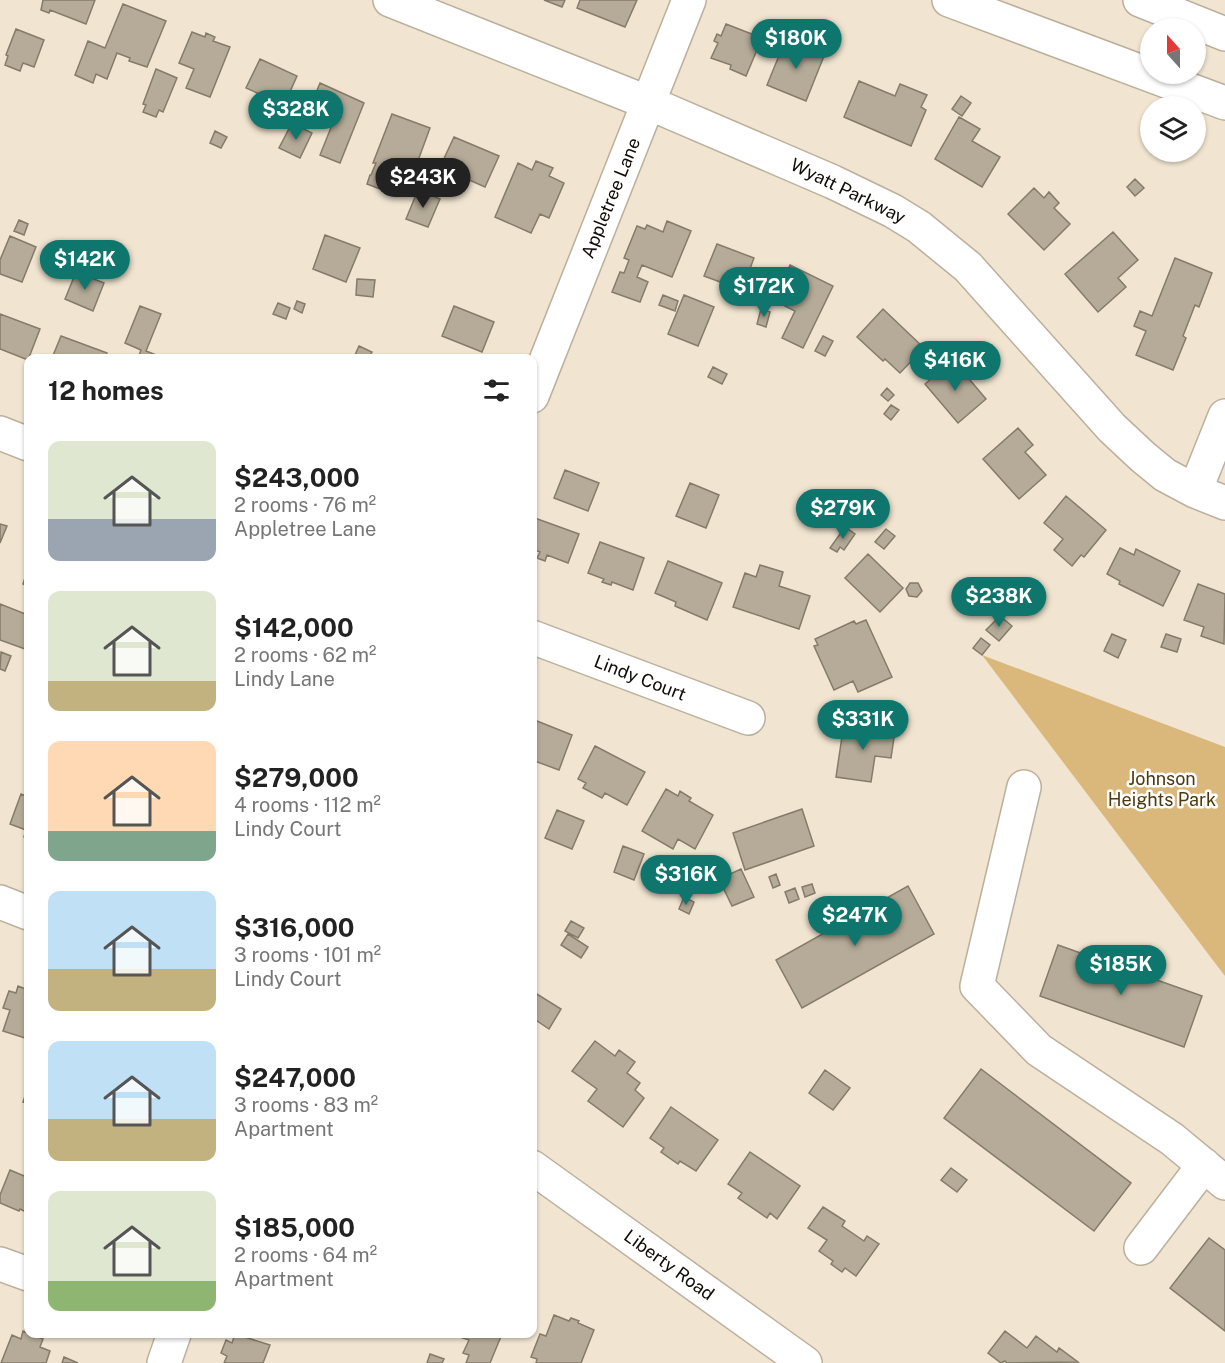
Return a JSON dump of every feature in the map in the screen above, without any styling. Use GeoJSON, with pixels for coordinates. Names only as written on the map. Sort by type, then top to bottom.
{"type":"FeatureCollection","features":[{"type":"Feature","properties":{"kind":"street","name":"Wyatt Parkway"},"geometry":{"type":"LineString","coordinates":[[390,0],[649,103],[833,182],[920,226],[968,267],[1112,428],[1165,475],[1195,491],[1225,503]]}},
{"type":"Feature","properties":{"kind":"street","name":"Appletree Lane"},"geometry":{"type":"LineString","coordinates":[[537,383],[689,0]]}},
{"type":"Feature","properties":{"kind":"street"},"geometry":{"type":"LineString","coordinates":[[949,0],[1225,103]]}},
{"type":"Feature","properties":{"kind":"street"},"geometry":{"type":"LineString","coordinates":[[1140,0],[1225,34]]}},
{"type":"Feature","properties":{"kind":"street"},"geometry":{"type":"LineString","coordinates":[[1195,491],[1225,416]]}},
{"type":"Feature","properties":{"kind":"street"},"geometry":{"type":"LineString","coordinates":[[0,433],[24,442]]}},
{"type":"Feature","properties":{"kind":"street","name":"Lindy Court"},"geometry":{"type":"LineString","coordinates":[[537,640],[748,718]]}},
{"type":"Feature","properties":{"kind":"street"},"geometry":{"type":"LineString","coordinates":[[1024,787],[977,986],[1039,1050],[1172,1139],[1214,1174],[1141,1248]]}},
{"type":"Feature","properties":{"kind":"street"},"geometry":{"type":"LineString","coordinates":[[0,902],[24,911]]}},
{"type":"Feature","properties":{"kind":"street","name":"Liberty Road"},"geometry":{"type":"LineString","coordinates":[[537,1171],[805,1363]]}},
{"type":"Feature","properties":{"kind":"street"},"geometry":{"type":"LineString","coordinates":[[0,1264],[24,1273]]}},
{"type":"Feature","properties":{"kind":"street"},"geometry":{"type":"LineString","coordinates":[[164,1363],[173,1338]]}},
{"type":"Feature","properties":{"kind":"green space","name":"Johnson Heights Park"},"geometry":{"type":"Polygon","coordinates":[[[982,655],[1225,747],[1225,976],[1215,963],[982,655]]]}},
{"type":"Feature","properties":{"kind":"building"},"geometry":{"type":"Polygon","coordinates":[[[43,0],[95,0],[86,24],[50,10],[49,13],[41,10],[43,0]]]}},
{"type":"Feature","properties":{"kind":"building"},"geometry":{"type":"Polygon","coordinates":[[[544,0],[565,0],[562,7],[544,0]]]}},
{"type":"Feature","properties":{"kind":"building"},"geometry":{"type":"Polygon","coordinates":[[[580,0],[637,0],[625,27],[577,8],[580,0]]]}},
{"type":"Feature","properties":{"kind":"building"},"geometry":{"type":"Polygon","coordinates":[[[123,4],[166,21],[147,67],[129,61],[130,58],[117,53],[107,79],[96,74],[93,83],[75,75],[88,41],[105,48],[123,4]]]}},
{"type":"Feature","properties":{"kind":"building"},"geometry":{"type":"Polygon","coordinates":[[[726,24],[762,38],[746,76],[730,69],[731,65],[711,58],[718,43],[714,41],[717,34],[721,36],[726,24]]]}},
{"type":"Feature","properties":{"kind":"building"},"geometry":{"type":"Polygon","coordinates":[[[16,29],[44,40],[34,67],[23,63],[20,71],[5,65],[8,56],[6,55],[16,29]]]}},
{"type":"Feature","properties":{"kind":"building"},"geometry":{"type":"Polygon","coordinates":[[[192,32],[205,37],[206,33],[215,37],[213,41],[230,47],[210,97],[186,88],[194,69],[179,63],[192,32]]]}},
{"type":"Feature","properties":{"kind":"building"},"geometry":{"type":"Polygon","coordinates":[[[785,41],[800,47],[802,44],[811,47],[810,51],[824,56],[806,101],[767,85],[785,41]]]}},
{"type":"Feature","properties":{"kind":"building"},"geometry":{"type":"Polygon","coordinates":[[[260,59],[297,76],[284,105],[246,88],[260,59]]]}},
{"type":"Feature","properties":{"kind":"building"},"geometry":{"type":"Polygon","coordinates":[[[156,69],[177,78],[163,112],[159,110],[156,117],[143,112],[146,105],[143,104],[156,69]]]}},
{"type":"Feature","properties":{"kind":"building"},"geometry":{"type":"Polygon","coordinates":[[[859,81],[895,96],[900,84],[927,95],[921,107],[926,110],[911,146],[844,117],[859,81]]]}},
{"type":"Feature","properties":{"kind":"building"},"geometry":{"type":"Polygon","coordinates":[[[320,83],[364,103],[340,163],[320,155],[332,125],[307,115],[320,83]]]}},
{"type":"Feature","properties":{"kind":"building"},"geometry":{"type":"Polygon","coordinates":[[[961,96],[971,103],[962,116],[952,109],[961,96]]]}},
{"type":"Feature","properties":{"kind":"building"},"geometry":{"type":"Polygon","coordinates":[[[392,114],[430,128],[412,177],[404,174],[396,195],[367,184],[392,114]]]}},
{"type":"Feature","properties":{"kind":"building"},"geometry":{"type":"Polygon","coordinates":[[[959,117],[980,129],[972,141],[1000,157],[982,187],[935,159],[959,117]]]}},
{"type":"Feature","properties":{"kind":"building"},"geometry":{"type":"Polygon","coordinates":[[[292,123],[312,133],[300,158],[279,148],[292,123]]]}},
{"type":"Feature","properties":{"kind":"building"},"geometry":{"type":"Polygon","coordinates":[[[215,131],[227,137],[221,148],[210,143],[215,131]]]}},
{"type":"Feature","properties":{"kind":"building"},"geometry":{"type":"Polygon","coordinates":[[[454,137],[499,156],[485,187],[440,167],[454,137]]]}},
{"type":"Feature","properties":{"kind":"building"},"geometry":{"type":"Polygon","coordinates":[[[536,161],[553,168],[549,176],[564,183],[549,218],[540,214],[531,233],[495,217],[518,163],[532,170],[536,161]]]}},
{"type":"Feature","properties":{"kind":"building"},"geometry":{"type":"Polygon","coordinates":[[[1135,179],[1144,188],[1135,196],[1127,187],[1135,179]]]}},
{"type":"Feature","properties":{"kind":"building"},"geometry":{"type":"Polygon","coordinates":[[[1034,188],[1044,198],[1049,192],[1059,203],[1054,208],[1070,224],[1044,250],[1008,214],[1034,188]]]}},
{"type":"Feature","properties":{"kind":"building"},"geometry":{"type":"Polygon","coordinates":[[[418,190],[440,199],[428,227],[406,219],[418,190]]]}},
{"type":"Feature","properties":{"kind":"building"},"geometry":{"type":"Polygon","coordinates":[[[19,220],[28,224],[24,235],[14,231],[19,220]]]}},
{"type":"Feature","properties":{"kind":"building"},"geometry":{"type":"Polygon","coordinates":[[[667,221],[691,231],[672,277],[642,265],[637,277],[648,282],[640,302],[612,292],[620,272],[624,273],[629,260],[624,258],[637,226],[645,229],[647,225],[663,232],[667,221]]]}},
{"type":"Feature","properties":{"kind":"building"},"geometry":{"type":"Polygon","coordinates":[[[1113,232],[1138,260],[1118,278],[1126,287],[1098,312],[1065,274],[1113,232]]]}},
{"type":"Feature","properties":{"kind":"building"},"geometry":{"type":"Polygon","coordinates":[[[325,235],[360,248],[346,282],[313,269],[325,235]]]}},
{"type":"Feature","properties":{"kind":"building"},"geometry":{"type":"Polygon","coordinates":[[[10,236],[36,247],[22,282],[0,274],[0,260],[10,236]]]}},
{"type":"Feature","properties":{"kind":"building"},"geometry":{"type":"Polygon","coordinates":[[[717,244],[754,258],[742,290],[704,276],[717,244]]]}},
{"type":"Feature","properties":{"kind":"building"},"geometry":{"type":"Polygon","coordinates":[[[1175,258],[1212,273],[1199,307],[1195,305],[1183,336],[1186,338],[1173,370],[1136,355],[1146,331],[1134,326],[1140,311],[1152,316],[1175,258]]]}},
{"type":"Feature","properties":{"kind":"building"},"geometry":{"type":"Polygon","coordinates":[[[790,265],[833,286],[803,348],[782,338],[795,311],[773,300],[790,265]]]}},
{"type":"Feature","properties":{"kind":"building"},"geometry":{"type":"Polygon","coordinates":[[[76,272],[104,283],[93,311],[65,299],[76,272]]]}},
{"type":"Feature","properties":{"kind":"building"},"geometry":{"type":"Polygon","coordinates":[[[357,279],[375,280],[373,297],[356,295],[357,279]]]}},
{"type":"Feature","properties":{"kind":"building"},"geometry":{"type":"Polygon","coordinates":[[[663,295],[678,301],[675,311],[659,305],[663,295]]]}},
{"type":"Feature","properties":{"kind":"building"},"geometry":{"type":"Polygon","coordinates":[[[684,295],[714,307],[698,346],[668,334],[684,295]]]}},
{"type":"Feature","properties":{"kind":"building"},"geometry":{"type":"Polygon","coordinates":[[[297,301],[305,304],[302,313],[294,309],[297,301]]]}},
{"type":"Feature","properties":{"kind":"building"},"geometry":{"type":"Polygon","coordinates":[[[278,303],[290,308],[286,319],[273,314],[278,303]]]}},
{"type":"Feature","properties":{"kind":"building"},"geometry":{"type":"Polygon","coordinates":[[[140,306],[161,314],[146,351],[154,354],[140,354],[141,350],[125,343],[140,306]]]}},
{"type":"Feature","properties":{"kind":"building"},"geometry":{"type":"Polygon","coordinates":[[[454,306],[494,322],[482,352],[442,336],[454,306]]]}},
{"type":"Feature","properties":{"kind":"building"},"geometry":{"type":"Polygon","coordinates":[[[761,309],[770,312],[766,327],[757,324],[761,309]]]}},
{"type":"Feature","properties":{"kind":"building"},"geometry":{"type":"Polygon","coordinates":[[[883,309],[924,348],[900,373],[857,337],[883,309]]]}},
{"type":"Feature","properties":{"kind":"building"},"geometry":{"type":"Polygon","coordinates":[[[0,314],[40,329],[30,354],[24,354],[24,358],[0,349],[0,314]]]}},
{"type":"Feature","properties":{"kind":"building"},"geometry":{"type":"Polygon","coordinates":[[[61,336],[107,353],[107,354],[54,354],[61,336]]]}},
{"type":"Feature","properties":{"kind":"building"},"geometry":{"type":"Polygon","coordinates":[[[823,336],[833,341],[825,356],[815,351],[823,336]]]}},
{"type":"Feature","properties":{"kind":"building"},"geometry":{"type":"Polygon","coordinates":[[[359,346],[372,352],[371,354],[355,354],[359,346]]]}},
{"type":"Feature","properties":{"kind":"building"},"geometry":{"type":"Polygon","coordinates":[[[953,360],[986,399],[958,423],[925,384],[953,360]]]}},
{"type":"Feature","properties":{"kind":"building"},"geometry":{"type":"Polygon","coordinates":[[[713,367],[727,374],[722,384],[708,377],[713,367]]]}},
{"type":"Feature","properties":{"kind":"building"},"geometry":{"type":"Polygon","coordinates":[[[887,388],[894,395],[888,401],[881,395],[887,388]]]}},
{"type":"Feature","properties":{"kind":"building"},"geometry":{"type":"Polygon","coordinates":[[[891,405],[899,410],[891,420],[884,414],[891,405]]]}},
{"type":"Feature","properties":{"kind":"building"},"geometry":{"type":"Polygon","coordinates":[[[1018,428],[1033,445],[1025,452],[1046,475],[1019,499],[983,459],[1018,428]]]}},
{"type":"Feature","properties":{"kind":"building"},"geometry":{"type":"Polygon","coordinates":[[[565,470],[599,483],[588,511],[554,498],[565,470]]]}},
{"type":"Feature","properties":{"kind":"building"},"geometry":{"type":"Polygon","coordinates":[[[690,483],[719,495],[706,528],[676,516],[690,483]]]}},
{"type":"Feature","properties":{"kind":"building"},"geometry":{"type":"Polygon","coordinates":[[[1066,496],[1106,530],[1084,557],[1081,555],[1072,566],[1054,550],[1063,539],[1044,523],[1066,496]]]}},
{"type":"Feature","properties":{"kind":"building"},"geometry":{"type":"Polygon","coordinates":[[[537,519],[579,534],[568,563],[547,555],[545,561],[537,558],[540,552],[537,551],[537,519]]]}},
{"type":"Feature","properties":{"kind":"building"},"geometry":{"type":"Polygon","coordinates":[[[0,524],[7,526],[0,543],[0,524]]]}},
{"type":"Feature","properties":{"kind":"building"},"geometry":{"type":"Polygon","coordinates":[[[845,527],[855,534],[844,550],[840,547],[837,552],[830,548],[845,527]]]}},
{"type":"Feature","properties":{"kind":"building"},"geometry":{"type":"Polygon","coordinates":[[[886,529],[895,536],[884,549],[875,542],[886,529]]]}},
{"type":"Feature","properties":{"kind":"building"},"geometry":{"type":"Polygon","coordinates":[[[600,542],[644,558],[633,590],[612,582],[611,585],[602,582],[604,579],[588,573],[600,542]]]}},
{"type":"Feature","properties":{"kind":"building"},"geometry":{"type":"Polygon","coordinates":[[[1120,548],[1134,555],[1136,549],[1180,571],[1163,606],[1119,584],[1120,581],[1107,574],[1120,548]]]}},
{"type":"Feature","properties":{"kind":"building"},"geometry":{"type":"Polygon","coordinates":[[[868,554],[903,588],[880,612],[845,578],[868,554]]]}},
{"type":"Feature","properties":{"kind":"building"},"geometry":{"type":"Polygon","coordinates":[[[668,561],[722,583],[707,620],[675,606],[676,602],[655,593],[668,561]]]}},
{"type":"Feature","properties":{"kind":"building"},"geometry":{"type":"Polygon","coordinates":[[[760,565],[783,572],[779,586],[810,596],[799,629],[733,607],[745,573],[756,577],[760,565]]]}},
{"type":"Feature","properties":{"kind":"building"},"geometry":{"type":"Polygon","coordinates":[[[910,583],[918,583],[922,591],[917,597],[909,596],[906,589],[910,583]]]}},
{"type":"Feature","properties":{"kind":"building"},"geometry":{"type":"Polygon","coordinates":[[[1198,584],[1225,594],[1224,644],[1201,636],[1204,627],[1184,620],[1198,584]]]}},
{"type":"Feature","properties":{"kind":"building"},"geometry":{"type":"Polygon","coordinates":[[[0,604],[24,613],[24,649],[0,640],[0,604]]]}},
{"type":"Feature","properties":{"kind":"building"},"geometry":{"type":"Polygon","coordinates":[[[1000,616],[1012,626],[999,641],[986,630],[1000,616]]]}},
{"type":"Feature","properties":{"kind":"building"},"geometry":{"type":"Polygon","coordinates":[[[866,620],[892,677],[858,692],[853,681],[834,690],[814,646],[818,645],[815,639],[854,621],[856,624],[866,620]]]}},
{"type":"Feature","properties":{"kind":"building"},"geometry":{"type":"Polygon","coordinates":[[[1112,634],[1126,640],[1118,658],[1104,651],[1112,634]]]}},
{"type":"Feature","properties":{"kind":"building"},"geometry":{"type":"Polygon","coordinates":[[[1166,634],[1181,639],[1177,652],[1161,647],[1166,634]]]}},
{"type":"Feature","properties":{"kind":"building"},"geometry":{"type":"Polygon","coordinates":[[[981,638],[990,645],[982,655],[973,648],[981,638]]]}},
{"type":"Feature","properties":{"kind":"building"},"geometry":{"type":"Polygon","coordinates":[[[1,652],[11,656],[5,671],[0,669],[1,652]]]}},
{"type":"Feature","properties":{"kind":"building"},"geometry":{"type":"Polygon","coordinates":[[[537,721],[572,735],[559,770],[537,762],[537,721]]]}},
{"type":"Feature","properties":{"kind":"building"},"geometry":{"type":"Polygon","coordinates":[[[844,723],[895,731],[891,758],[875,756],[871,782],[836,777],[844,723]]]}},
{"type":"Feature","properties":{"kind":"building"},"geometry":{"type":"Polygon","coordinates":[[[595,746],[645,772],[627,805],[605,793],[602,798],[583,788],[586,783],[578,779],[595,746]]]}},
{"type":"Feature","properties":{"kind":"building"},"geometry":{"type":"Polygon","coordinates":[[[666,789],[678,796],[680,791],[691,798],[689,801],[713,815],[695,849],[678,839],[673,849],[642,831],[666,789]]]}},
{"type":"Feature","properties":{"kind":"building"},"geometry":{"type":"Polygon","coordinates":[[[21,794],[24,795],[24,829],[10,824],[21,794]]]}},
{"type":"Feature","properties":{"kind":"building"},"geometry":{"type":"Polygon","coordinates":[[[802,809],[814,846],[745,870],[733,833],[802,809]]]}},
{"type":"Feature","properties":{"kind":"building"},"geometry":{"type":"Polygon","coordinates":[[[557,810],[584,821],[572,849],[545,838],[557,810]]]}},
{"type":"Feature","properties":{"kind":"building"},"geometry":{"type":"Polygon","coordinates":[[[623,846],[644,854],[634,880],[614,872],[623,846]]]}},
{"type":"Feature","properties":{"kind":"building"},"geometry":{"type":"Polygon","coordinates":[[[741,869],[754,897],[732,906],[719,879],[741,869]]]}},
{"type":"Feature","properties":{"kind":"building"},"geometry":{"type":"Polygon","coordinates":[[[776,874],[780,885],[773,888],[769,877],[776,874]]]}},
{"type":"Feature","properties":{"kind":"building"},"geometry":{"type":"Polygon","coordinates":[[[812,884],[815,893],[805,897],[802,887],[812,884]]]}},
{"type":"Feature","properties":{"kind":"building"},"geometry":{"type":"Polygon","coordinates":[[[908,886],[934,934],[802,1008],[776,960],[908,886]]]}},
{"type":"Feature","properties":{"kind":"building"},"geometry":{"type":"Polygon","coordinates":[[[795,888],[799,899],[789,903],[785,892],[795,888]]]}},
{"type":"Feature","properties":{"kind":"building"},"geometry":{"type":"Polygon","coordinates":[[[684,897],[694,902],[689,914],[679,909],[684,897]]]}},
{"type":"Feature","properties":{"kind":"building"},"geometry":{"type":"Polygon","coordinates":[[[571,921],[584,928],[578,938],[565,931],[571,921]]]}},
{"type":"Feature","properties":{"kind":"building"},"geometry":{"type":"Polygon","coordinates":[[[568,934],[588,947],[581,958],[561,945],[568,934]]]}},
{"type":"Feature","properties":{"kind":"building"},"geometry":{"type":"Polygon","coordinates":[[[1058,945],[1202,996],[1184,1047],[1040,996],[1058,945]]]}},
{"type":"Feature","properties":{"kind":"building"},"geometry":{"type":"Polygon","coordinates":[[[18,986],[24,988],[24,1038],[3,1031],[10,1010],[3,1008],[9,991],[16,993],[18,986]]]}},
{"type":"Feature","properties":{"kind":"building"},"geometry":{"type":"Polygon","coordinates":[[[537,994],[561,1009],[549,1029],[537,1021],[537,994]]]}},
{"type":"Feature","properties":{"kind":"building"},"geometry":{"type":"Polygon","coordinates":[[[595,1041],[615,1056],[619,1050],[635,1062],[627,1073],[640,1083],[635,1090],[644,1098],[623,1127],[588,1101],[597,1089],[572,1071],[595,1041]]]}},
{"type":"Feature","properties":{"kind":"building"},"geometry":{"type":"Polygon","coordinates":[[[981,1069],[1131,1183],[1094,1231],[944,1118],[981,1069]]]}},
{"type":"Feature","properties":{"kind":"building"},"geometry":{"type":"Polygon","coordinates":[[[825,1070],[850,1088],[833,1110],[809,1093],[825,1070]]]}},
{"type":"Feature","properties":{"kind":"building"},"geometry":{"type":"Polygon","coordinates":[[[671,1107],[718,1140],[696,1171],[680,1161],[678,1164],[661,1152],[664,1148],[650,1138],[671,1107]]]}},
{"type":"Feature","properties":{"kind":"building"},"geometry":{"type":"Polygon","coordinates":[[[750,1152],[800,1186],[777,1219],[770,1213],[767,1218],[738,1198],[742,1193],[728,1184],[750,1152]]]}},
{"type":"Feature","properties":{"kind":"building"},"geometry":{"type":"Polygon","coordinates":[[[951,1168],[967,1180],[957,1192],[941,1180],[951,1168]]]}},
{"type":"Feature","properties":{"kind":"building"},"geometry":{"type":"Polygon","coordinates":[[[10,1170],[24,1176],[24,1211],[0,1203],[0,1195],[10,1170]]]}},
{"type":"Feature","properties":{"kind":"building"},"geometry":{"type":"Polygon","coordinates":[[[823,1207],[845,1221],[842,1226],[864,1241],[867,1236],[879,1244],[856,1276],[845,1268],[842,1272],[831,1264],[833,1261],[819,1251],[827,1240],[808,1228],[823,1207]]]}},
{"type":"Feature","properties":{"kind":"building"},"geometry":{"type":"Polygon","coordinates":[[[1209,1238],[1225,1250],[1225,1331],[1170,1288],[1209,1238]]]}},
{"type":"Feature","properties":{"kind":"building"},"geometry":{"type":"Polygon","coordinates":[[[554,1315],[569,1321],[571,1318],[579,1321],[578,1323],[594,1330],[581,1363],[536,1363],[537,1359],[531,1357],[540,1334],[546,1336],[554,1315]]]}},
{"type":"Feature","properties":{"kind":"building"},"geometry":{"type":"Polygon","coordinates":[[[23,1331],[24,1338],[43,1339],[40,1347],[50,1351],[46,1363],[1,1363],[12,1335],[21,1339],[23,1331]]]}},
{"type":"Feature","properties":{"kind":"building"},"geometry":{"type":"Polygon","coordinates":[[[1005,1331],[1027,1348],[1036,1336],[1057,1352],[1059,1348],[1078,1362],[1007,1363],[1005,1361],[1001,1363],[988,1353],[1005,1331]]]}},
{"type":"Feature","properties":{"kind":"building"},"geometry":{"type":"Polygon","coordinates":[[[234,1338],[248,1338],[270,1345],[263,1363],[224,1363],[227,1356],[221,1353],[226,1340],[232,1343],[234,1338]]]}},
{"type":"Feature","properties":{"kind":"building"},"geometry":{"type":"Polygon","coordinates":[[[463,1338],[500,1338],[490,1363],[466,1363],[469,1355],[463,1353],[469,1340],[463,1338]]]}},
{"type":"Feature","properties":{"kind":"building"},"geometry":{"type":"Polygon","coordinates":[[[430,1354],[444,1359],[442,1363],[427,1363],[430,1354]]]}},
{"type":"Feature","properties":{"kind":"building"},"geometry":{"type":"Polygon","coordinates":[[[64,1357],[78,1363],[62,1363],[64,1357]]]}}]}
